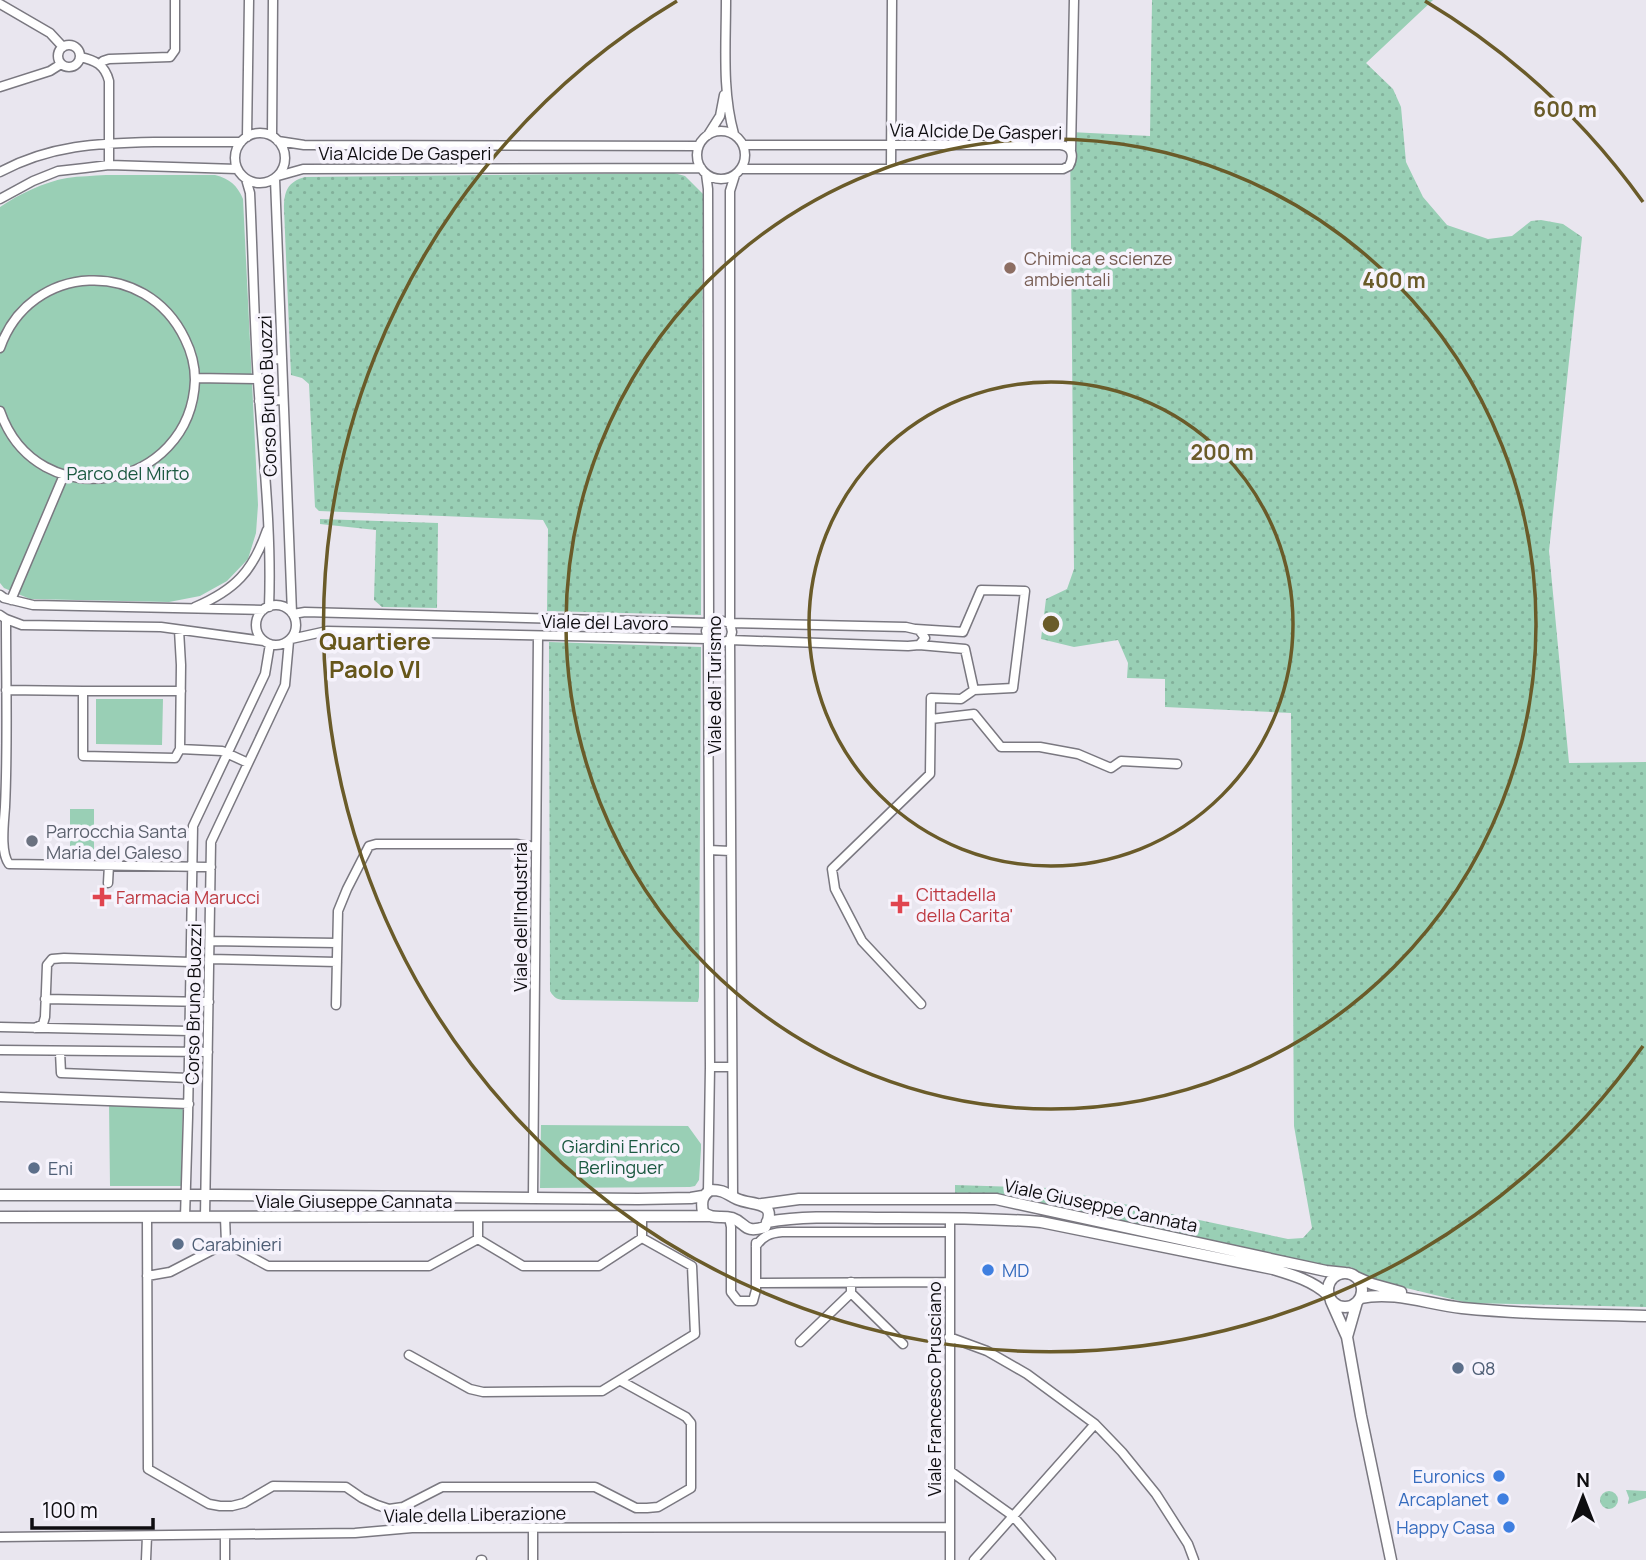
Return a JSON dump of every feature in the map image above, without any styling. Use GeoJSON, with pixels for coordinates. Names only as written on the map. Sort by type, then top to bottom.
{"type":"FeatureCollection","features":[{"type":"Feature","properties":{"kind":"street"},"geometry":{"type":"LineString","coordinates":[[100,64],[105,59],[170,57],[175,50],[175,0]]}},
{"type":"Feature","properties":{"kind":"street"},"geometry":{"type":"LineString","coordinates":[[0,172],[17,163],[62,148],[109,143],[244,139],[255,134],[264,134],[275,138],[282,147],[285,162],[283,170],[276,177],[261,183],[246,179],[237,169],[235,155],[244,139],[249,0]]}},
{"type":"Feature","properties":{"kind":"street"},"geometry":{"type":"LineString","coordinates":[[273,0],[275,138]]}},
{"type":"Feature","properties":{"kind":"street"},"geometry":{"type":"LineString","coordinates":[[726,0],[726,89],[729,117],[734,134],[743,145],[745,157],[738,172],[720,179],[703,171],[698,161],[698,146],[720,116],[726,89]]}},
{"type":"Feature","properties":{"kind":"street"},"geometry":{"type":"LineString","coordinates":[[891,169],[892,0]]}},
{"type":"Feature","properties":{"kind":"street"},"geometry":{"type":"LineString","coordinates":[[1071,150],[1074,0]]}},
{"type":"Feature","properties":{"kind":"street"},"geometry":{"type":"LineString","coordinates":[[0,4],[50,33],[63,47]]}},
{"type":"Feature","properties":{"kind":"street"},"geometry":{"type":"LineString","coordinates":[[80,57],[74,66],[67,67],[59,61],[58,53],[63,47],[75,47],[80,57],[100,64],[107,75],[109,165]]}},
{"type":"Feature","properties":{"kind":"street"},"geometry":{"type":"LineString","coordinates":[[0,87],[50,71],[61,64]]}},
{"type":"Feature","properties":{"kind":"street"},"geometry":{"type":"LineString","coordinates":[[708,135],[721,131],[734,134]]}},
{"type":"Feature","properties":{"kind":"street","name":"Via Alcide De Gasperi"},"geometry":{"type":"LineString","coordinates":[[275,138],[304,145],[698,146]]}},
{"type":"Feature","properties":{"kind":"street","name":"Via Alcide De Gasperi"},"geometry":{"type":"LineString","coordinates":[[738,172],[1063,169],[1072,161],[1071,150],[1060,145],[743,145]]}},
{"type":"Feature","properties":{"kind":"street"},"geometry":{"type":"LineString","coordinates":[[0,199],[58,171],[109,165],[237,169]]}},
{"type":"Feature","properties":{"kind":"street","name":"Via Alcide De Gasperi"},"geometry":{"type":"LineString","coordinates":[[276,177],[303,169],[703,171]]}},
{"type":"Feature","properties":{"kind":"street","name":"Viale del Turismo"},"geometry":{"type":"LineString","coordinates":[[703,171],[708,189],[709,623],[706,631],[710,1067],[706,1194]]}},
{"type":"Feature","properties":{"kind":"street","name":"Viale del Turismo"},"geometry":{"type":"LineString","coordinates":[[733,1196],[730,191],[738,172]]}},
{"type":"Feature","properties":{"kind":"street","name":"Corso Bruno Buozzi"},"geometry":{"type":"LineString","coordinates":[[276,177],[274,199],[292,613]]}},
{"type":"Feature","properties":{"kind":"street","name":"Corso Bruno Buozzi"},"geometry":{"type":"LineString","coordinates":[[246,179],[250,193],[259,401],[269,524],[270,576],[266,609]]}},
{"type":"Feature","properties":{"kind":"street"},"geometry":{"type":"LineString","coordinates":[[0,348],[6,332],[26,305],[54,288],[86,279],[119,282],[159,303],[178,324],[190,350],[195,378],[190,410],[176,438],[154,460],[126,474],[95,480],[64,475],[40,464],[20,448],[3,429],[0,411]]}},
{"type":"Feature","properties":{"kind":"street"},"geometry":{"type":"LineString","coordinates":[[257,360],[281,359]]}},
{"type":"Feature","properties":{"kind":"street"},"geometry":{"type":"LineString","coordinates":[[195,378],[258,379]]}},
{"type":"Feature","properties":{"kind":"street"},"geometry":{"type":"LineString","coordinates":[[259,401],[283,400]]}},
{"type":"Feature","properties":{"kind":"street"},"geometry":{"type":"LineString","coordinates":[[11,600],[64,475]]}},
{"type":"Feature","properties":{"kind":"street"},"geometry":{"type":"LineString","coordinates":[[191,608],[233,586],[246,572],[257,556],[269,524]]}},
{"type":"Feature","properties":{"kind":"street","name":"Viale del Lavoro"},"geometry":{"type":"LineString","coordinates":[[290,640],[327,631],[708,639],[719,643],[730,640],[919,645],[965,649],[974,690],[1013,688],[1025,592],[981,590],[962,632],[906,627],[730,623],[719,620],[709,623],[292,613]]}},
{"type":"Feature","properties":{"kind":"street"},"geometry":{"type":"LineString","coordinates":[[0,594],[4,598],[33,605],[266,609],[281,606],[292,613],[296,627],[290,640],[276,645],[161,627],[22,625],[3,617],[6,690],[2,820],[4,859],[9,864],[211,866]]}},
{"type":"Feature","properties":{"kind":"street"},"geometry":{"type":"LineString","coordinates":[[266,609],[259,616],[257,629],[267,642]]}},
{"type":"Feature","properties":{"kind":"street"},"geometry":{"type":"LineString","coordinates":[[916,629],[925,638],[919,645]]}},
{"type":"Feature","properties":{"kind":"street"},"geometry":{"type":"LineString","coordinates":[[83,691],[83,756],[175,758],[180,749],[179,630]]}},
{"type":"Feature","properties":{"kind":"street","name":"Viale dell'Industria"},"geometry":{"type":"LineString","coordinates":[[533,1197],[538,637]]}},
{"type":"Feature","properties":{"kind":"street","name":"Corso Bruno Buozzi"},"geometry":{"type":"LineString","coordinates":[[205,1217],[211,842],[285,685],[290,640]]}},
{"type":"Feature","properties":{"kind":"street","name":"Corso Bruno Buozzi"},"geometry":{"type":"LineString","coordinates":[[185,1217],[193,826],[265,674],[267,642]]}},
{"type":"Feature","properties":{"kind":"street"},"geometry":{"type":"LineString","coordinates":[[6,690],[180,691]]}},
{"type":"Feature","properties":{"kind":"street"},"geometry":{"type":"LineString","coordinates":[[921,1004],[862,940],[835,889],[832,869],[930,774],[931,698],[961,699],[974,690]]}},
{"type":"Feature","properties":{"kind":"street"},"geometry":{"type":"LineString","coordinates":[[931,719],[974,714],[1001,747],[1040,747],[1078,754],[1111,768],[1121,761],[1177,764]]}},
{"type":"Feature","properties":{"kind":"street"},"geometry":{"type":"LineString","coordinates":[[180,749],[228,753],[248,763]]}},
{"type":"Feature","properties":{"kind":"street"},"geometry":{"type":"LineString","coordinates":[[336,1004],[338,911],[369,846],[516,844],[536,847]]}},
{"type":"Feature","properties":{"kind":"street"},"geometry":{"type":"LineString","coordinates":[[709,850],[730,851]]}},
{"type":"Feature","properties":{"kind":"street"},"geometry":{"type":"LineString","coordinates":[[108,883],[109,865]]}},
{"type":"Feature","properties":{"kind":"street"},"geometry":{"type":"LineString","coordinates":[[210,941],[337,943]]}},
{"type":"Feature","properties":{"kind":"street"},"geometry":{"type":"LineString","coordinates":[[35,1028],[43,1024],[47,965],[52,959],[191,962]]}},
{"type":"Feature","properties":{"kind":"street"},"geometry":{"type":"LineString","coordinates":[[209,959],[337,962]]}},
{"type":"Feature","properties":{"kind":"street"},"geometry":{"type":"LineString","coordinates":[[45,999],[209,1002]]}},
{"type":"Feature","properties":{"kind":"street"},"geometry":{"type":"LineString","coordinates":[[0,1027],[190,1031]]}},
{"type":"Feature","properties":{"kind":"street"},"geometry":{"type":"LineString","coordinates":[[0,1050],[208,1052]]}},
{"type":"Feature","properties":{"kind":"street"},"geometry":{"type":"LineString","coordinates":[[60,1052],[61,1073],[189,1078]]}},
{"type":"Feature","properties":{"kind":"street"},"geometry":{"type":"LineString","coordinates":[[710,1067],[731,1067]]}},
{"type":"Feature","properties":{"kind":"street"},"geometry":{"type":"LineString","coordinates":[[0,1097],[188,1104]]}},
{"type":"Feature","properties":{"kind":"street","name":"Viale Giuseppe Cannata"},"geometry":{"type":"LineString","coordinates":[[0,1195],[638,1199],[691,1198],[719,1190],[739,1200],[762,1204],[799,1199],[996,1199],[1350,1275],[1372,1284],[1455,1307]]}},
{"type":"Feature","properties":{"kind":"street"},"geometry":{"type":"LineString","coordinates":[[706,1194],[702,1206],[709,1216]]}},
{"type":"Feature","properties":{"kind":"street"},"geometry":{"type":"LineString","coordinates":[[729,1218],[731,1292],[738,1301],[752,1301],[756,1290],[757,1230],[765,1227],[768,1214],[762,1204]]}},
{"type":"Feature","properties":{"kind":"street"},"geometry":{"type":"LineString","coordinates":[[478,1216],[478,1239]]}},
{"type":"Feature","properties":{"kind":"street","name":"Viale Giuseppe Cannata"},"geometry":{"type":"LineString","coordinates":[[0,1217],[709,1216],[729,1218],[749,1229],[757,1230]]}},
{"type":"Feature","properties":{"kind":"street"},"geometry":{"type":"LineString","coordinates":[[146,1217],[148,1469],[209,1504],[232,1506],[244,1503],[273,1486],[346,1488],[377,1506],[389,1509],[403,1507],[442,1487],[595,1487],[636,1508],[658,1507],[691,1488],[691,1423],[686,1417],[621,1381]]}},
{"type":"Feature","properties":{"kind":"street"},"geometry":{"type":"LineString","coordinates":[[225,1217],[226,1243]]}},
{"type":"Feature","properties":{"kind":"street"},"geometry":{"type":"LineString","coordinates":[[642,1217],[642,1238]]}},
{"type":"Feature","properties":{"kind":"street","name":"Viale Giuseppe Cannata"},"geometry":{"type":"LineString","coordinates":[[767,1222],[809,1218],[1034,1221],[1273,1269],[1307,1281],[1322,1289],[1330,1298]]}},
{"type":"Feature","properties":{"kind":"street","name":"Viale Francesco Prusciano"},"geometry":{"type":"LineString","coordinates":[[950,1218],[950,1560]]}},
{"type":"Feature","properties":{"kind":"street"},"geometry":{"type":"LineString","coordinates":[[756,1246],[771,1233],[782,1232],[950,1232]]}},
{"type":"Feature","properties":{"kind":"street"},"geometry":{"type":"LineString","coordinates":[[478,1239],[523,1266],[599,1266],[642,1238]]}},
{"type":"Feature","properties":{"kind":"street"},"geometry":{"type":"LineString","coordinates":[[409,1355],[470,1390],[602,1391],[695,1334],[692,1266],[642,1238]]}},
{"type":"Feature","properties":{"kind":"street"},"geometry":{"type":"LineString","coordinates":[[226,1243],[268,1266],[429,1266],[478,1239]]}},
{"type":"Feature","properties":{"kind":"street"},"geometry":{"type":"LineString","coordinates":[[147,1276],[170,1272],[226,1243]]}},
{"type":"Feature","properties":{"kind":"street"},"geometry":{"type":"LineString","coordinates":[[1347,1337],[1361,1287],[1350,1275],[1335,1276],[1329,1285],[1330,1298],[1347,1337],[1391,1560]]}},
{"type":"Feature","properties":{"kind":"street"},"geometry":{"type":"LineString","coordinates":[[851,1282],[851,1293],[903,1344]]}},
{"type":"Feature","properties":{"kind":"street"},"geometry":{"type":"LineString","coordinates":[[756,1283],[950,1282]]}},
{"type":"Feature","properties":{"kind":"street"},"geometry":{"type":"LineString","coordinates":[[800,1342],[851,1293]]}},
{"type":"Feature","properties":{"kind":"street","name":"Viale Giuseppe Cannata"},"geometry":{"type":"LineString","coordinates":[[1358,1300],[1373,1296],[1395,1296],[1455,1307],[1507,1312],[1646,1316]]}},
{"type":"Feature","properties":{"kind":"street"},"geometry":{"type":"LineString","coordinates":[[1330,1298],[1341,1307],[1352,1306],[1358,1300]]}},
{"type":"Feature","properties":{"kind":"street"},"geometry":{"type":"LineString","coordinates":[[949,1337],[987,1351],[1027,1374],[1095,1424],[1122,1451],[1156,1494],[1188,1544],[1194,1560]]}},
{"type":"Feature","properties":{"kind":"street"},"geometry":{"type":"LineString","coordinates":[[974,1560],[1095,1424]]}},
{"type":"Feature","properties":{"kind":"street"},"geometry":{"type":"LineString","coordinates":[[950,1471],[1013,1516],[1051,1560]]}},
{"type":"Feature","properties":{"kind":"street"},"geometry":{"type":"LineString","coordinates":[[644,1508],[644,1527]]}},
{"type":"Feature","properties":{"kind":"street"},"geometry":{"type":"LineString","coordinates":[[533,1527],[533,1560]]}},
{"type":"Feature","properties":{"kind":"street","name":"Viale della Liberazione"},"geometry":{"type":"LineString","coordinates":[[0,1538],[355,1533],[412,1528],[950,1527]]}},
{"type":"Feature","properties":{"kind":"street"},"geometry":{"type":"LineString","coordinates":[[225,1535],[225,1560]]}},
{"type":"Feature","properties":{"kind":"street"},"geometry":{"type":"LineString","coordinates":[[146,1560],[147,1536]]}},
{"type":"Feature","properties":{"kind":"green space"},"geometry":{"type":"Polygon","coordinates":[[[1152,0],[1433,0],[1366,63],[1393,89],[1401,107],[1406,162],[1423,197],[1447,225],[1488,239],[1512,236],[1531,221],[1541,220],[1563,224],[1582,237],[1549,551],[1569,763],[1646,762],[1646,1307],[1468,1303],[1369,1279],[1351,1267],[1323,1266],[955,1195],[955,1185],[1049,1188],[1288,1239],[1303,1238],[1312,1228],[1294,1126],[1291,713],[1165,707],[1165,679],[1127,678],[1128,663],[1118,640],[1074,647],[1041,639],[1046,599],[1067,589],[1074,569],[1070,132],[1150,136],[1152,0]]]}},
{"type":"Feature","properties":{"kind":"green space"},"geometry":{"type":"Polygon","coordinates":[[[674,173],[685,176],[703,194],[701,615],[547,611],[548,529],[543,520],[319,511],[315,507],[309,384],[302,378],[291,375],[284,209],[290,185],[305,177],[674,173]]]}},
{"type":"Feature","properties":{"kind":"green space","name":"Parco del Mirto"},"geometry":{"type":"Polygon","coordinates":[[[215,175],[232,183],[243,199],[258,505],[256,533],[248,559],[227,581],[200,596],[169,602],[30,599],[4,588],[0,583],[0,207],[23,193],[50,182],[72,177],[215,175]]]}},
{"type":"Feature","properties":{"kind":"green space"},"geometry":{"type":"Polygon","coordinates":[[[320,519],[438,523],[437,608],[382,607],[374,600],[376,530],[320,524],[320,519]]]}},
{"type":"Feature","properties":{"kind":"green space"},"geometry":{"type":"Polygon","coordinates":[[[549,642],[701,647],[698,1002],[563,1000],[550,991],[549,642]]]}},
{"type":"Feature","properties":{"kind":"green space"},"geometry":{"type":"Polygon","coordinates":[[[96,699],[163,699],[162,745],[96,744],[96,699]]]}},
{"type":"Feature","properties":{"kind":"green space"},"geometry":{"type":"Polygon","coordinates":[[[70,809],[94,809],[94,856],[70,856],[70,809]]]}},
{"type":"Feature","properties":{"kind":"green space"},"geometry":{"type":"Polygon","coordinates":[[[109,1103],[183,1106],[181,1186],[110,1186],[109,1103]]]}},
{"type":"Feature","properties":{"kind":"green space","name":"Giardini Enrico Berlinguer"},"geometry":{"type":"Polygon","coordinates":[[[541,1125],[688,1126],[701,1144],[699,1180],[695,1186],[690,1187],[540,1188],[541,1125]]]}},
{"type":"Feature","properties":{"kind":"green space"},"geometry":{"type":"Polygon","coordinates":[[[1626,1490],[1646,1491],[1646,1498],[1628,1504],[1626,1490]]]}},
{"type":"Feature","properties":{"kind":"green space"},"geometry":{"type":"Polygon","coordinates":[[[1605,1491],[1613,1491],[1618,1500],[1616,1507],[1605,1509],[1600,1504],[1600,1496],[1605,1491]]]}},
{"type":"Feature","properties":{"kind":"place","name":"Chimica e scienze ambientali"},"geometry":{"type":"Point","coordinates":[1010,268]}},
{"type":"Feature","properties":{"kind":"place","name":"Parrocchia Santa Maria del Galeso"},"geometry":{"type":"Point","coordinates":[32,841]}},
{"type":"Feature","properties":{"kind":"place","name":"Farmacia Marucci"},"geometry":{"type":"Point","coordinates":[102,897]}},
{"type":"Feature","properties":{"kind":"place","name":"Cittadella della Carita'"},"geometry":{"type":"Point","coordinates":[900,904]}},
{"type":"Feature","properties":{"kind":"place","name":"Eni"},"geometry":{"type":"Point","coordinates":[34,1168]}},
{"type":"Feature","properties":{"kind":"place","name":"Carabinieri"},"geometry":{"type":"Point","coordinates":[178,1244]}},
{"type":"Feature","properties":{"kind":"place","name":"MD"},"geometry":{"type":"Point","coordinates":[988,1270]}},
{"type":"Feature","properties":{"kind":"place","name":"Q8"},"geometry":{"type":"Point","coordinates":[1458,1368]}},
{"type":"Feature","properties":{"kind":"place","name":"Euronics"},"geometry":{"type":"Point","coordinates":[1499,1476]}},
{"type":"Feature","properties":{"kind":"place","name":"Arcaplanet"},"geometry":{"type":"Point","coordinates":[1503,1499]}},
{"type":"Feature","properties":{"kind":"place","name":"Happy Casa"},"geometry":{"type":"Point","coordinates":[1509,1527]}},
{"type":"Feature","properties":{"kind":"district","name":"Quartiere Paolo VI"},"geometry":{"type":"Point","coordinates":[375,654]}}]}
